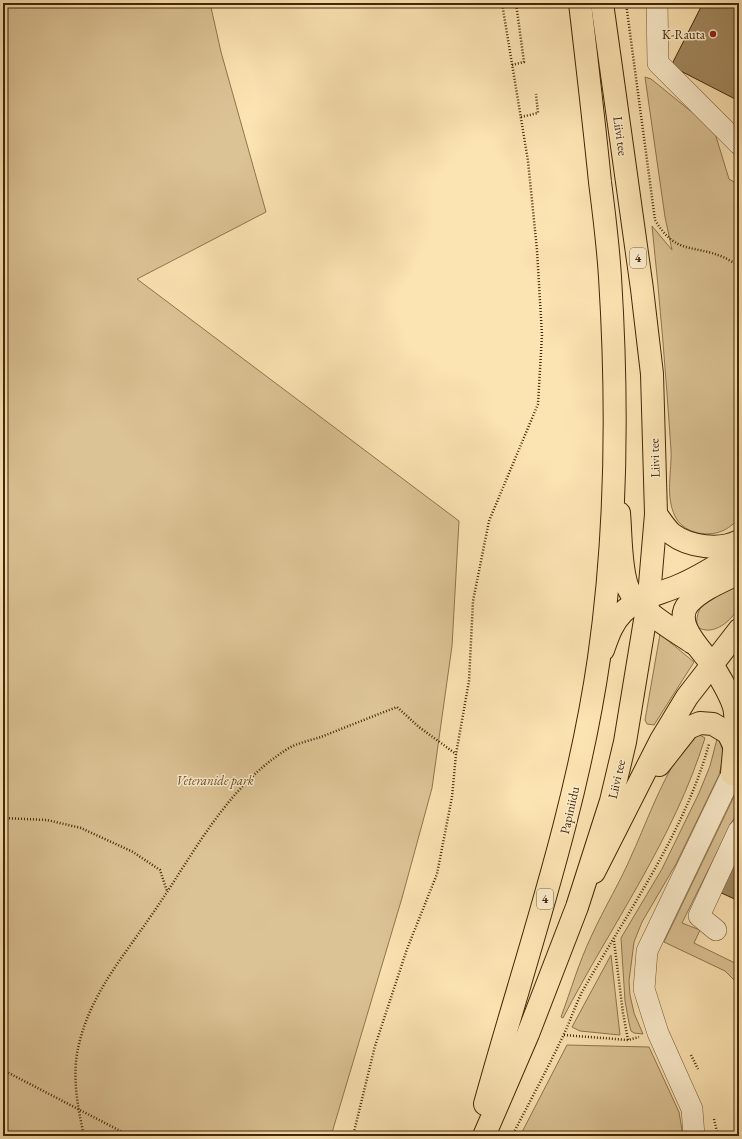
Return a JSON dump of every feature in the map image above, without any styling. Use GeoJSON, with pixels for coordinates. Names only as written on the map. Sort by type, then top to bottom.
{"type":"FeatureCollection","features":[{"type":"Feature","properties":{"kind":"main road","name":"Liivi tee"},"geometry":{"type":"LineString","coordinates":[[580,3],[610,274],[615,366],[616,464],[610,562],[599,659]]}},
{"type":"Feature","properties":{"kind":"main road","name":"Liivi tee"},"geometry":{"type":"LineString","coordinates":[[577,907],[611,801],[624,742],[645,603],[656,514],[652,374],[642,289],[602,3]]}},
{"type":"Feature","properties":{"kind":"main road"},"geometry":{"type":"LineString","coordinates":[[616,464],[623,563],[628,588],[694,644],[712,665],[734,707],[735,761]]}},
{"type":"Feature","properties":{"kind":"main road"},"geometry":{"type":"LineString","coordinates":[[656,514],[671,533],[682,540],[699,546],[716,547],[739,541]]}},
{"type":"Feature","properties":{"kind":"main road","name":"Papiniidu"},"geometry":{"type":"LineString","coordinates":[[476,1136],[562,840],[583,746],[599,659],[613,624],[623,612],[645,603],[703,574],[739,552]]}},
{"type":"Feature","properties":{"kind":"main road"},"geometry":{"type":"LineString","coordinates":[[694,644],[685,623],[685,613],[689,603],[702,593],[739,572]]}},
{"type":"Feature","properties":{"kind":"main road"},"geometry":{"type":"LineString","coordinates":[[577,907],[661,740],[687,697],[739,630]]}},
{"type":"Feature","properties":{"kind":"main road"},"geometry":{"type":"LineString","coordinates":[[630,802],[688,728],[700,723],[713,724],[728,733],[735,761]]}},
{"type":"Feature","properties":{"kind":"main road","name":"4"},"geometry":{"type":"LineString","coordinates":[[484,1136],[528,1034],[577,907]]}},
{"type":"Feature","properties":{"kind":"lane"},"geometry":{"type":"LineString","coordinates":[[657,3],[658,64],[739,144]]}},
{"type":"Feature","properties":{"kind":"lane"},"geometry":{"type":"LineString","coordinates":[[694,1136],[692,1109],[658,1033],[644,990],[647,951],[735,761]]}},
{"type":"Feature","properties":{"kind":"lane"},"geometry":{"type":"LineString","coordinates":[[716,930],[699,916],[739,830]]}},
{"type":"Feature","properties":{"kind":"path"},"geometry":{"type":"LineString","coordinates":[[353,1136],[378,1039],[406,949],[437,874],[452,797],[456,754],[469,681],[473,601],[489,521],[538,404],[542,335],[536,250],[528,161],[502,3]]}},
{"type":"Feature","properties":{"kind":"path"},"geometry":{"type":"LineString","coordinates":[[512,64],[524,62],[516,3]]}},
{"type":"Feature","properties":{"kind":"path"},"geometry":{"type":"LineString","coordinates":[[626,3],[656,220],[664,235],[684,247],[723,257],[739,266]]}},
{"type":"Feature","properties":{"kind":"path"},"geometry":{"type":"LineString","coordinates":[[521,118],[538,113],[536,94]]}},
{"type":"Feature","properties":{"kind":"path"},"geometry":{"type":"LineString","coordinates":[[84,1136],[78,1109],[74,1075],[79,1041],[91,1010],[108,976],[167,892],[212,823],[234,796],[261,769],[290,747],[397,707],[419,727],[456,754]]}},
{"type":"Feature","properties":{"kind":"path"},"geometry":{"type":"LineString","coordinates":[[512,1136],[564,1035],[582,993],[614,941],[673,834],[700,776],[709,742]]}},
{"type":"Feature","properties":{"kind":"path"},"geometry":{"type":"LineString","coordinates":[[3,818],[47,820],[81,828],[133,852],[160,870],[167,892]]}},
{"type":"Feature","properties":{"kind":"path"},"geometry":{"type":"LineString","coordinates":[[614,941],[628,1040]]}},
{"type":"Feature","properties":{"kind":"path"},"geometry":{"type":"LineString","coordinates":[[3,1070],[130,1136]]}},
{"type":"Feature","properties":{"kind":"green space","name":"Veteranide park"},"geometry":{"type":"Polygon","coordinates":[[[3,3],[210,3],[221,52],[266,212],[137,279],[459,521],[452,646],[432,788],[402,898],[331,1136],[3,1136],[3,3]]]}},
{"type":"Feature","properties":{"kind":"green space"},"geometry":{"type":"Polygon","coordinates":[[[645,77],[651,79],[714,130],[729,179],[739,185],[739,519],[726,529],[716,533],[702,534],[689,530],[683,526],[678,522],[675,516],[670,500],[671,450],[663,338],[652,226],[672,250],[665,217],[645,77]]]}},
{"type":"Feature","properties":{"kind":"green space"},"geometry":{"type":"Polygon","coordinates":[[[739,584],[740,604],[732,617],[727,622],[715,629],[703,630],[697,627],[699,610],[704,604],[716,595],[739,584]]]}},
{"type":"Feature","properties":{"kind":"green space"},"geometry":{"type":"Polygon","coordinates":[[[660,634],[694,662],[654,725],[647,724],[645,720],[660,634]]]}},
{"type":"Feature","properties":{"kind":"green space"},"geometry":{"type":"Polygon","coordinates":[[[700,735],[705,738],[692,775],[676,811],[640,881],[563,1018],[561,1017],[579,966],[596,926],[628,863],[662,787],[681,753],[690,741],[700,735]]]}},
{"type":"Feature","properties":{"kind":"green space"},"geometry":{"type":"Polygon","coordinates":[[[717,739],[719,740],[724,754],[719,775],[676,864],[642,922],[634,942],[629,981],[630,995],[634,1013],[643,1034],[634,1033],[631,1031],[625,1001],[621,938],[662,869],[699,793],[710,766],[717,739]]]}},
{"type":"Feature","properties":{"kind":"green space"},"geometry":{"type":"Polygon","coordinates":[[[739,786],[739,808],[682,923],[700,930],[694,943],[739,965],[739,985],[725,971],[664,942],[739,786]]]}},
{"type":"Feature","properties":{"kind":"green space"},"geometry":{"type":"Polygon","coordinates":[[[611,955],[620,1035],[580,1031],[572,1027],[611,955]]]}},
{"type":"Feature","properties":{"kind":"green space"},"geometry":{"type":"Polygon","coordinates":[[[567,1045],[649,1047],[679,1112],[683,1136],[520,1136],[567,1045]]]}},
{"type":"Feature","properties":{"kind":"building","name":"K-Rauta"},"geometry":{"type":"Polygon","coordinates":[[[703,3],[739,3],[739,101],[671,66],[703,3]]]}},
{"type":"Feature","properties":{"kind":"building"},"geometry":{"type":"Polygon","coordinates":[[[739,845],[739,901],[717,891],[739,845]]]}},
{"type":"Feature","properties":{"kind":"place","name":"K-Rauta"},"geometry":{"type":"Point","coordinates":[713,34]}}]}
